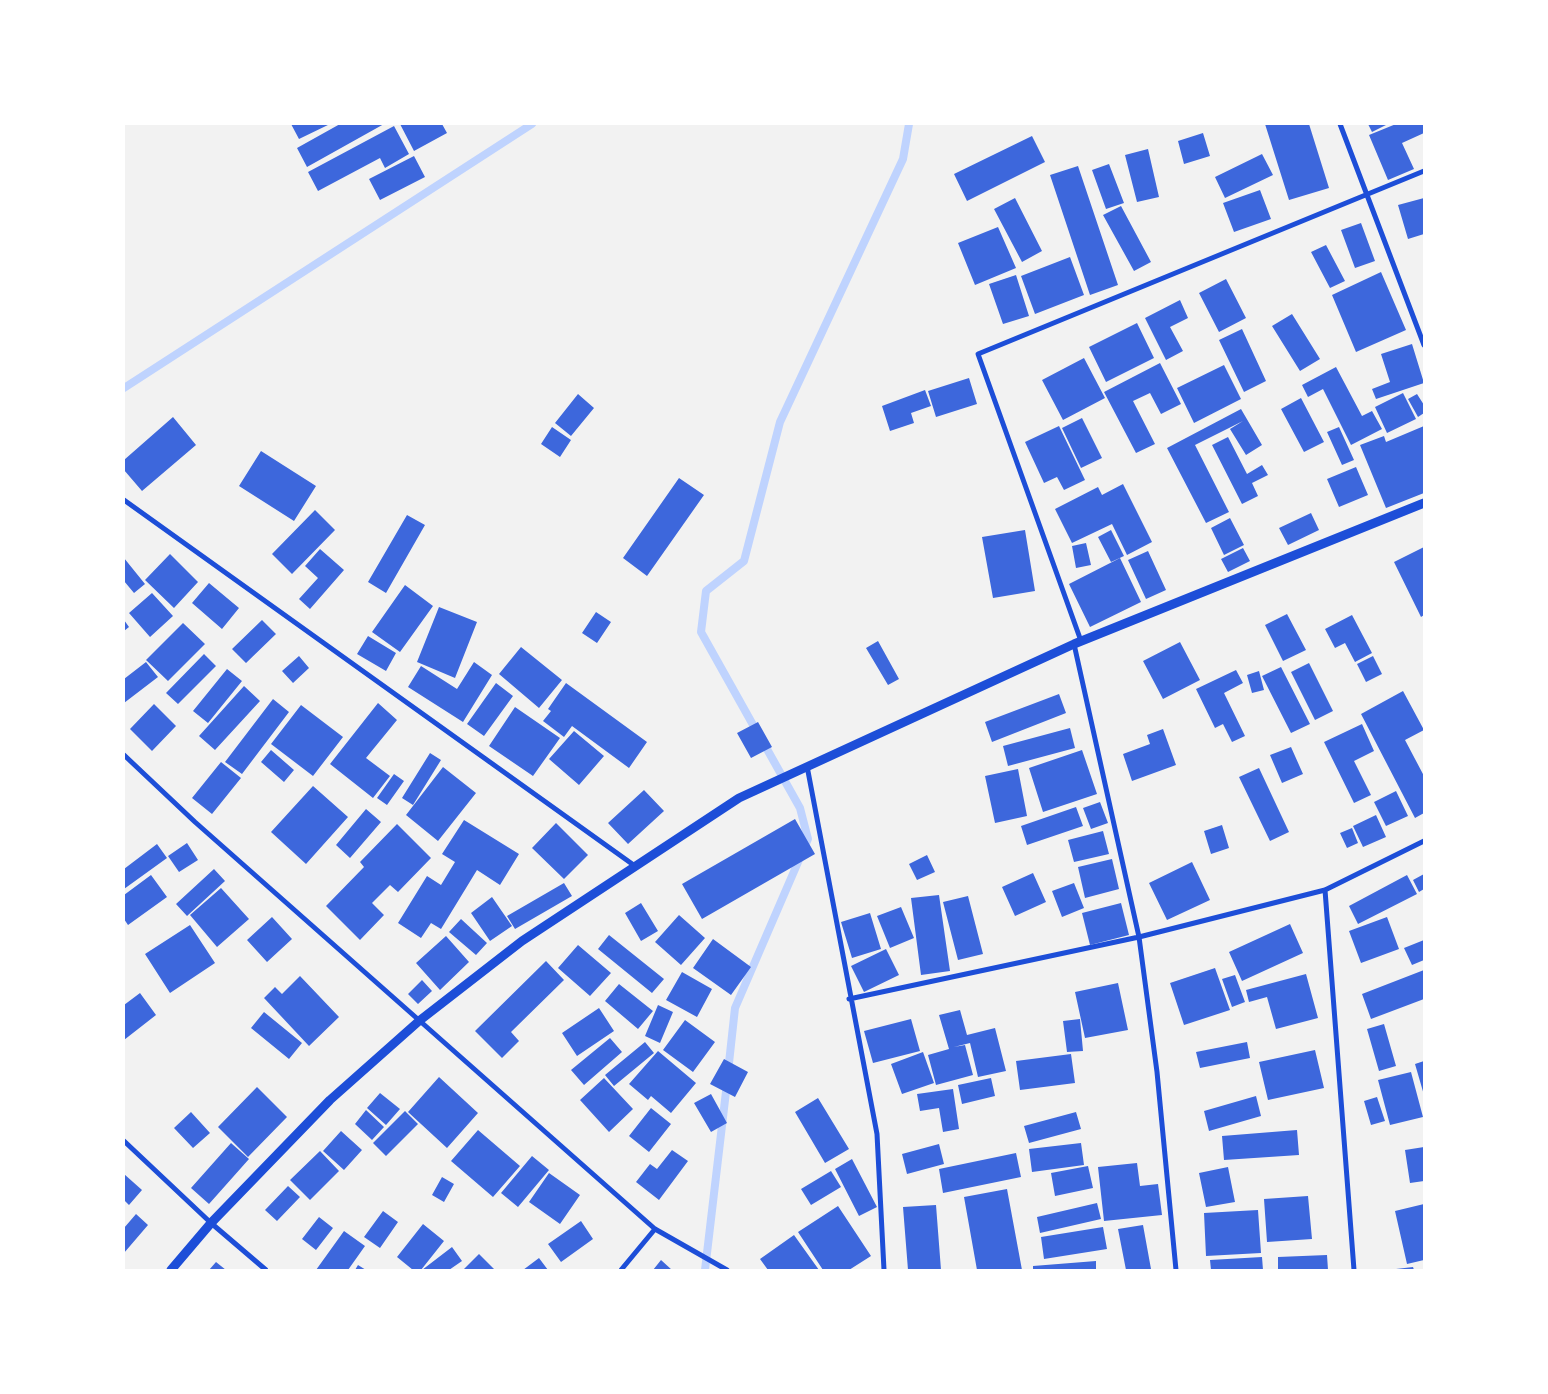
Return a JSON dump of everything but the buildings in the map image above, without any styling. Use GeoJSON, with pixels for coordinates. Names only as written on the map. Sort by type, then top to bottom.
{"type":"FeatureCollection","features":[{"type":"Feature","properties":{"kind":"street"},"geometry":{"type":"LineString","coordinates":[[1340,124],[1368,192],[1424,345]]}},
{"type":"Feature","properties":{"kind":"street"},"geometry":{"type":"LineString","coordinates":[[1176,1270],[1157,1072],[1139,937],[1078,643],[978,354],[1424,170]]}},
{"type":"Feature","properties":{"kind":"street"},"geometry":{"type":"LineString","coordinates":[[124,500],[635,866]]}},
{"type":"Feature","properties":{"kind":"street"},"geometry":{"type":"LineString","coordinates":[[171,1270],[211,1223],[330,1100],[419,1020],[522,941],[740,798],[1078,643],[1424,503]]}},
{"type":"Feature","properties":{"kind":"street"},"geometry":{"type":"LineString","coordinates":[[124,755],[655,1229],[727,1270]]}},
{"type":"Feature","properties":{"kind":"street"},"geometry":{"type":"LineString","coordinates":[[807,766],[877,1134],[884,1270]]}},
{"type":"Feature","properties":{"kind":"street"},"geometry":{"type":"LineString","coordinates":[[850,1000],[1139,937],[1325,890],[1424,841]]}},
{"type":"Feature","properties":{"kind":"street"},"geometry":{"type":"LineString","coordinates":[[1325,890],[1354,1270]]}},
{"type":"Feature","properties":{"kind":"street"},"geometry":{"type":"LineString","coordinates":[[124,1141],[211,1223],[266,1270]]}},
{"type":"Feature","properties":{"kind":"street"},"geometry":{"type":"LineString","coordinates":[[621,1270],[655,1229]]}},
{"type":"Feature","properties":{"kind":"waterway"},"geometry":{"type":"LineString","coordinates":[[124,388],[532,124]]}},
{"type":"Feature","properties":{"kind":"waterway"},"geometry":{"type":"LineString","coordinates":[[757,732],[701,632],[706,591],[744,561],[780,422],[903,159],[909,124]]}},
{"type":"Feature","properties":{"kind":"waterway"},"geometry":{"type":"LineString","coordinates":[[728,1072],[735,1008],[808,839],[800,808],[763,742]]}},
{"type":"Feature","properties":{"kind":"waterway"},"geometry":{"type":"LineString","coordinates":[[705,1270],[727,1083]]}}]}
